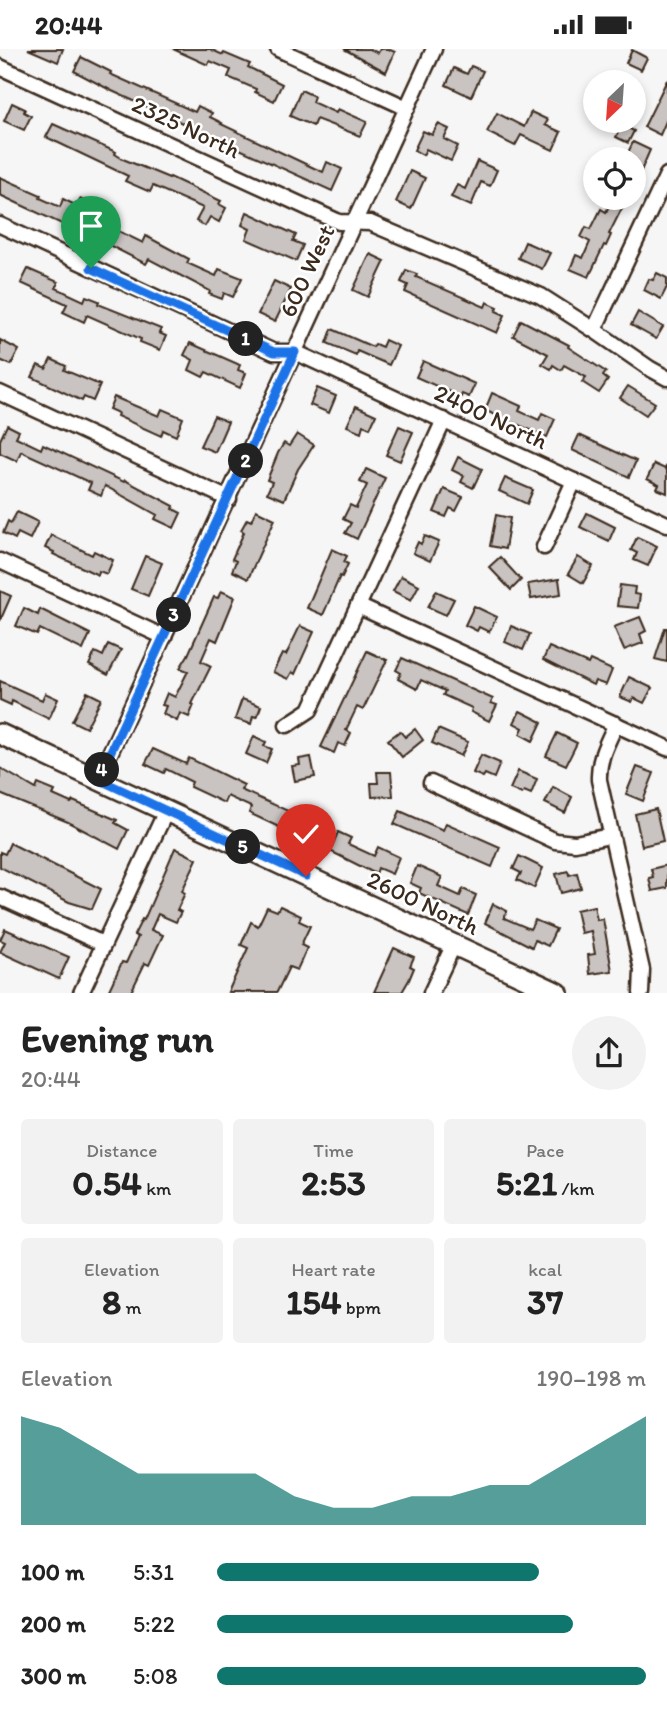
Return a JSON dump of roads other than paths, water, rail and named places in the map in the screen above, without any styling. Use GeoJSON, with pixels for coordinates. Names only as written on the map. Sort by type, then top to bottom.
{"type":"FeatureCollection","features":[{"type":"Feature","properties":{"kind":"street"},"geometry":{"type":"LineString","coordinates":[[278,49],[407,108]]}},
{"type":"Feature","properties":{"kind":"street","name":"600 West"},"geometry":{"type":"LineString","coordinates":[[98,779],[434,49]]}},
{"type":"Feature","properties":{"kind":"street","name":"2325 North"},"geometry":{"type":"LineString","coordinates":[[0,67],[339,222],[370,223],[541,296],[667,378]]}},
{"type":"Feature","properties":{"kind":"street"},"geometry":{"type":"LineString","coordinates":[[594,330],[667,175]]}},
{"type":"Feature","properties":{"kind":"street","name":"2400 North"},"geometry":{"type":"LineString","coordinates":[[0,225],[274,352],[295,352],[667,524]]}},
{"type":"Feature","properties":{"kind":"street"},"geometry":{"type":"LineString","coordinates":[[0,393],[229,499]]}},
{"type":"Feature","properties":{"kind":"street"},"geometry":{"type":"LineString","coordinates":[[288,725],[310,710],[444,420]]}},
{"type":"Feature","properties":{"kind":"street"},"geometry":{"type":"LineString","coordinates":[[544,547],[574,481]]}},
{"type":"Feature","properties":{"kind":"street"},"geometry":{"type":"LineString","coordinates":[[0,561],[164,637]]}},
{"type":"Feature","properties":{"kind":"street"},"geometry":{"type":"LineString","coordinates":[[358,606],[667,748]]}},
{"type":"Feature","properties":{"kind":"street"},"geometry":{"type":"LineString","coordinates":[[616,724],[598,766],[599,780],[642,970],[641,992]]}},
{"type":"Feature","properties":{"kind":"street","name":"2600 North"},"geometry":{"type":"LineString","coordinates":[[0,734],[558,992]]}},
{"type":"Feature","properties":{"kind":"street"},"geometry":{"type":"LineString","coordinates":[[431,783],[555,841],[575,843],[610,836]]}},
{"type":"Feature","properties":{"kind":"street"},"geometry":{"type":"LineString","coordinates":[[81,992],[166,811]]}},
{"type":"Feature","properties":{"kind":"street"},"geometry":{"type":"LineString","coordinates":[[0,897],[103,944]]}},
{"type":"Feature","properties":{"kind":"street"},"geometry":{"type":"LineString","coordinates":[[431,992],[454,944]]}}]}
